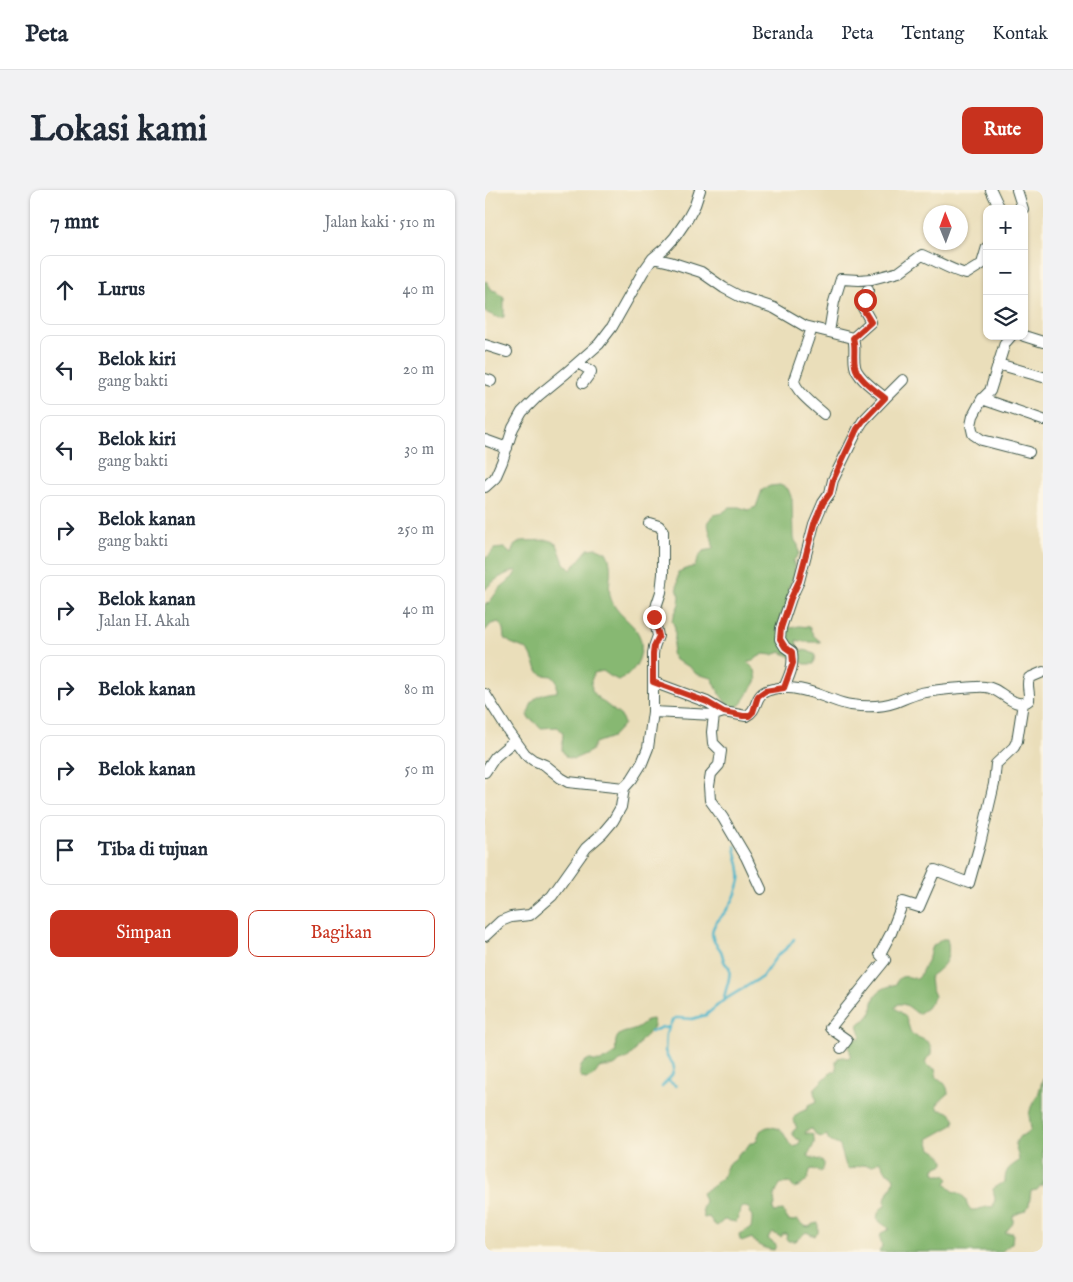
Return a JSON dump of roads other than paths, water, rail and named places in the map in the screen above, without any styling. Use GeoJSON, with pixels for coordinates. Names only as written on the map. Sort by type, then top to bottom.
{"type":"FeatureCollection","features":[{"type":"Feature","properties":{"kind":"street"},"geometry":{"type":"LineString","coordinates":[[485,488],[495,478],[513,428],[522,412],[599,344],[643,272],[653,258],[675,237],[688,218],[700,190]]}},
{"type":"Feature","properties":{"kind":"street"},"geometry":{"type":"LineString","coordinates":[[991,190],[997,205]]}},
{"type":"Feature","properties":{"kind":"street"},"geometry":{"type":"LineString","coordinates":[[1017,190],[1022,205]]}},
{"type":"Feature","properties":{"kind":"street"},"geometry":{"type":"LineString","coordinates":[[829,332],[834,302],[841,279],[872,279],[899,272],[922,255],[957,272],[967,274],[982,264],[986,250]]}},
{"type":"Feature","properties":{"kind":"street"},"geometry":{"type":"LineString","coordinates":[[653,258],[701,272],[741,297],[775,308],[799,323],[853,338]]}},
{"type":"Feature","properties":{"kind":"street"},"geometry":{"type":"LineString","coordinates":[[853,338],[871,322],[861,306],[868,290]]}},
{"type":"Feature","properties":{"kind":"street"},"geometry":{"type":"LineString","coordinates":[[812,328],[794,383],[798,390],[824,414]]}},
{"type":"Feature","properties":{"kind":"street"},"geometry":{"type":"LineString","coordinates":[[1028,337],[1043,342]]}},
{"type":"Feature","properties":{"kind":"street"},"geometry":{"type":"LineString","coordinates":[[853,338],[857,373],[885,398]]}},
{"type":"Feature","properties":{"kind":"street"},"geometry":{"type":"LineString","coordinates":[[1008,340],[990,390],[982,399],[973,416],[971,425],[973,434],[982,440],[1029,452]]}},
{"type":"Feature","properties":{"kind":"street"},"geometry":{"type":"LineString","coordinates":[[485,345],[507,352]]}},
{"type":"Feature","properties":{"kind":"street"},"geometry":{"type":"LineString","coordinates":[[579,363],[591,370],[583,383]]}},
{"type":"Feature","properties":{"kind":"street"},"geometry":{"type":"LineString","coordinates":[[998,364],[1043,376]]}},
{"type":"Feature","properties":{"kind":"street"},"geometry":{"type":"LineString","coordinates":[[784,688],[793,663],[792,652],[785,647],[780,639],[781,628],[799,581],[814,524],[823,503],[830,493],[833,480],[857,429],[903,380]]}},
{"type":"Feature","properties":{"kind":"street"},"geometry":{"type":"LineString","coordinates":[[982,399],[1043,420]]}},
{"type":"Feature","properties":{"kind":"street"},"geometry":{"type":"LineString","coordinates":[[485,440],[507,448]]}},
{"type":"Feature","properties":{"kind":"street"},"geometry":{"type":"LineString","coordinates":[[486,933],[501,921],[511,917],[530,916],[552,896],[586,848],[613,821],[621,807],[624,788],[637,772],[645,756],[653,712],[653,654],[654,646],[659,636],[654,617],[661,592],[664,563],[663,531],[659,526],[649,523]]}},
{"type":"Feature","properties":{"kind":"street"},"geometry":{"type":"LineString","coordinates":[[653,712],[719,713],[749,716],[753,712],[758,696],[765,691],[784,688],[807,691],[850,705],[872,706],[894,703],[930,691],[985,686],[995,688],[1015,703],[1023,703],[1029,700],[1027,680],[1037,675]]}},
{"type":"Feature","properties":{"kind":"street"},"geometry":{"type":"LineString","coordinates":[[653,682],[707,702],[719,713]]}},
{"type":"Feature","properties":{"kind":"street"},"geometry":{"type":"LineString","coordinates":[[485,694],[520,748],[530,758],[568,782],[624,788]]}},
{"type":"Feature","properties":{"kind":"street"},"geometry":{"type":"LineString","coordinates":[[841,1048],[847,1040],[830,1028],[885,960],[880,954],[891,934],[903,902],[919,907],[935,870],[969,883],[994,784],[996,764],[1014,747],[1017,741],[1023,703]]}},
{"type":"Feature","properties":{"kind":"street"},"geometry":{"type":"LineString","coordinates":[[719,713],[712,732],[713,743],[721,751],[719,765],[711,774],[709,786],[710,800],[746,857],[761,889]]}},
{"type":"Feature","properties":{"kind":"street"},"geometry":{"type":"LineString","coordinates":[[488,773],[495,757],[515,740]]}},
{"type":"Feature","properties":{"kind":"waterway"},"geometry":{"type":"LineString","coordinates":[[724,999],[730,975],[729,967],[724,962],[721,951],[714,941],[712,931],[732,902],[739,883],[740,871],[735,846]]}},
{"type":"Feature","properties":{"kind":"waterway"},"geometry":{"type":"LineString","coordinates":[[662,1087],[672,1075],[674,1068],[665,1051],[666,1034],[672,1021],[675,1018],[692,1019],[706,1015],[724,1000],[762,977],[776,957],[794,939]]}},
{"type":"Feature","properties":{"kind":"waterway"},"geometry":{"type":"LineString","coordinates":[[651,1032],[662,1027],[669,1027]]}},
{"type":"Feature","properties":{"kind":"waterway"},"geometry":{"type":"LineString","coordinates":[[667,1080],[676,1086]]}}]}
